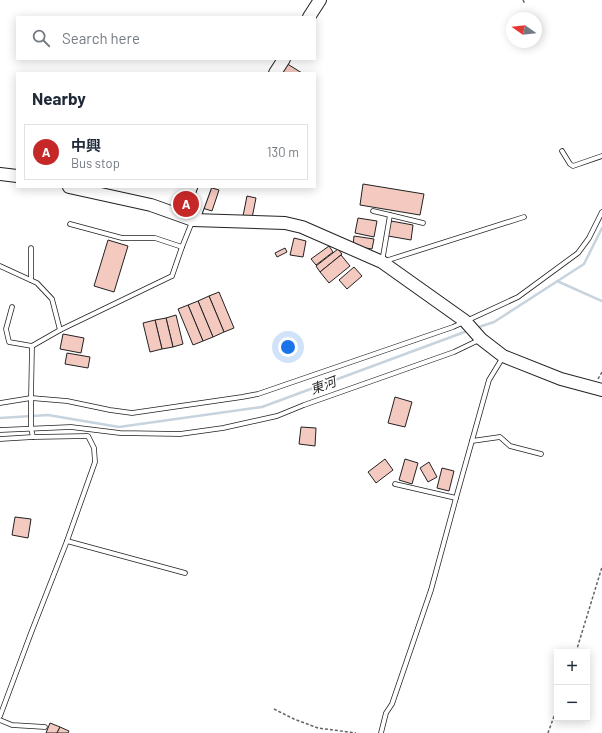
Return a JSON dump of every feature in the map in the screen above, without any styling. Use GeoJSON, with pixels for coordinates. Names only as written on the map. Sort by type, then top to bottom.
{"type":"FeatureCollection","features":[{"type":"Feature","properties":{"kind":"street"},"geometry":{"type":"LineString","coordinates":[[310,16],[320,0]]}},
{"type":"Feature","properties":{"kind":"street"},"geometry":{"type":"LineString","coordinates":[[276,72],[283,60]]}},
{"type":"Feature","properties":{"kind":"street"},"geometry":{"type":"LineString","coordinates":[[0,174],[16,176]]}},
{"type":"Feature","properties":{"kind":"street"},"geometry":{"type":"LineString","coordinates":[[74,188],[151,205],[193,220],[285,222],[302,227],[382,262],[465,321],[481,338],[503,356],[560,379],[602,390]]}},
{"type":"Feature","properties":{"kind":"street"},"geometry":{"type":"LineString","coordinates":[[193,220],[205,188]]}},
{"type":"Feature","properties":{"kind":"lane"},"geometry":{"type":"LineString","coordinates":[[562,151],[570,164],[573,166],[602,156]]}},
{"type":"Feature","properties":{"kind":"lane"},"geometry":{"type":"LineString","coordinates":[[373,211],[423,223]]}},
{"type":"Feature","properties":{"kind":"lane"},"geometry":{"type":"LineString","coordinates":[[0,403],[31,398],[67,401],[132,413],[258,394],[453,327],[518,297],[578,253],[589,238],[602,212]]}},
{"type":"Feature","properties":{"kind":"lane"},"geometry":{"type":"LineString","coordinates":[[390,215],[382,262],[524,218]]}},
{"type":"Feature","properties":{"kind":"lane"},"geometry":{"type":"LineString","coordinates":[[12,307],[6,329],[9,342],[32,346],[60,330],[172,276],[193,220]]}},
{"type":"Feature","properties":{"kind":"lane"},"geometry":{"type":"LineString","coordinates":[[70,224],[122,238],[155,238],[182,247]]}},
{"type":"Feature","properties":{"kind":"lane"},"geometry":{"type":"LineString","coordinates":[[31,248],[31,280]]}},
{"type":"Feature","properties":{"kind":"lane"},"geometry":{"type":"LineString","coordinates":[[0,266],[37,283],[52,299],[60,330]]}},
{"type":"Feature","properties":{"kind":"lane"},"geometry":{"type":"LineString","coordinates":[[0,430],[71,427],[120,432],[180,434],[223,428],[277,416],[454,352],[481,338]]}},
{"type":"Feature","properties":{"kind":"lane"},"geometry":{"type":"LineString","coordinates":[[32,346],[31,404],[33,437]]}},
{"type":"Feature","properties":{"kind":"lane"},"geometry":{"type":"LineString","coordinates":[[381,733],[386,713],[392,704],[431,590],[489,380],[503,356]]}},
{"type":"Feature","properties":{"kind":"lane"},"geometry":{"type":"LineString","coordinates":[[0,439],[88,436],[94,448],[95,462],[67,541],[0,716]]}},
{"type":"Feature","properties":{"kind":"lane"},"geometry":{"type":"LineString","coordinates":[[472,441],[500,437],[510,446],[541,454]]}},
{"type":"Feature","properties":{"kind":"lane"},"geometry":{"type":"LineString","coordinates":[[395,484],[456,498]]}},
{"type":"Feature","properties":{"kind":"lane"},"geometry":{"type":"LineString","coordinates":[[67,541],[185,573]]}},
{"type":"Feature","properties":{"kind":"lane"},"geometry":{"type":"LineString","coordinates":[[0,720],[12,725],[45,727]]}},
{"type":"Feature","properties":{"kind":"path"},"geometry":{"type":"LineString","coordinates":[[523,0],[525,4]]}},
{"type":"Feature","properties":{"kind":"path"},"geometry":{"type":"LineString","coordinates":[[577,649],[602,567]]}},
{"type":"Feature","properties":{"kind":"path"},"geometry":{"type":"LineString","coordinates":[[274,709],[294,719],[318,728],[356,733]]}},
{"type":"Feature","properties":{"kind":"path"},"geometry":{"type":"LineString","coordinates":[[548,733],[554,716]]}},
{"type":"Feature","properties":{"kind":"building"},"geometry":{"type":"Polygon","coordinates":[[[281,60],[300,72],[274,72],[281,60]]]}},
{"type":"Feature","properties":{"kind":"building"},"geometry":{"type":"Polygon","coordinates":[[[363,184],[424,194],[420,215],[360,205],[363,184]]]}},
{"type":"Feature","properties":{"kind":"building"},"geometry":{"type":"Polygon","coordinates":[[[208,188],[219,190],[212,211],[199,207],[208,188]]]}},
{"type":"Feature","properties":{"kind":"building"},"geometry":{"type":"Polygon","coordinates":[[[247,196],[256,198],[252,218],[243,216],[247,196]]]}},
{"type":"Feature","properties":{"kind":"building"},"geometry":{"type":"Polygon","coordinates":[[[358,218],[377,221],[374,237],[355,233],[358,218]]]}},
{"type":"Feature","properties":{"kind":"building"},"geometry":{"type":"Polygon","coordinates":[[[391,221],[413,225],[411,240],[388,236],[391,221]]]}},
{"type":"Feature","properties":{"kind":"building"},"geometry":{"type":"Polygon","coordinates":[[[354,236],[374,239],[372,249],[353,246],[354,236]]]}},
{"type":"Feature","properties":{"kind":"building"},"geometry":{"type":"Polygon","coordinates":[[[294,238],[306,241],[303,257],[290,255],[294,238]]]}},
{"type":"Feature","properties":{"kind":"building"},"geometry":{"type":"Polygon","coordinates":[[[108,240],[128,246],[114,292],[94,286],[108,240]]]}},
{"type":"Feature","properties":{"kind":"building"},"geometry":{"type":"Polygon","coordinates":[[[329,246],[333,252],[316,265],[311,259],[329,246]]]}},
{"type":"Feature","properties":{"kind":"building"},"geometry":{"type":"Polygon","coordinates":[[[285,248],[287,252],[277,257],[275,253],[285,248]]]}},
{"type":"Feature","properties":{"kind":"building"},"geometry":{"type":"Polygon","coordinates":[[[338,249],[342,254],[320,272],[316,266],[338,249]]]}},
{"type":"Feature","properties":{"kind":"building"},"geometry":{"type":"Polygon","coordinates":[[[341,255],[350,266],[329,283],[320,272],[341,255]]]}},
{"type":"Feature","properties":{"kind":"building"},"geometry":{"type":"Polygon","coordinates":[[[354,267],[362,276],[347,289],[339,280],[354,267]]]}},
{"type":"Feature","properties":{"kind":"building"},"geometry":{"type":"Polygon","coordinates":[[[219,292],[234,328],[224,332],[209,296],[219,292]]]}},
{"type":"Feature","properties":{"kind":"building"},"geometry":{"type":"Polygon","coordinates":[[[209,296],[224,332],[213,337],[198,301],[209,296]]]}},
{"type":"Feature","properties":{"kind":"building"},"geometry":{"type":"Polygon","coordinates":[[[198,301],[213,337],[203,341],[188,305],[198,301]]]}},
{"type":"Feature","properties":{"kind":"building"},"geometry":{"type":"Polygon","coordinates":[[[188,305],[203,341],[193,345],[178,309],[188,305]]]}},
{"type":"Feature","properties":{"kind":"building"},"geometry":{"type":"Polygon","coordinates":[[[176,315],[183,344],[173,347],[166,318],[176,315]]]}},
{"type":"Feature","properties":{"kind":"building"},"geometry":{"type":"Polygon","coordinates":[[[166,318],[173,347],[162,349],[155,320],[166,318]]]}},
{"type":"Feature","properties":{"kind":"building"},"geometry":{"type":"Polygon","coordinates":[[[155,320],[162,349],[150,352],[143,323],[155,320]]]}},
{"type":"Feature","properties":{"kind":"building"},"geometry":{"type":"Polygon","coordinates":[[[63,334],[84,338],[81,353],[60,349],[63,334]]]}},
{"type":"Feature","properties":{"kind":"building"},"geometry":{"type":"Polygon","coordinates":[[[67,353],[90,357],[88,368],[65,364],[67,353]]]}},
{"type":"Feature","properties":{"kind":"building"},"geometry":{"type":"Polygon","coordinates":[[[395,397],[412,402],[405,427],[388,423],[395,397]]]}},
{"type":"Feature","properties":{"kind":"building"},"geometry":{"type":"Polygon","coordinates":[[[301,427],[316,428],[315,446],[299,444],[301,427]]]}},
{"type":"Feature","properties":{"kind":"building"},"geometry":{"type":"Polygon","coordinates":[[[385,459],[393,470],[376,483],[368,472],[385,459]]]}},
{"type":"Feature","properties":{"kind":"building"},"geometry":{"type":"Polygon","coordinates":[[[405,459],[418,463],[412,484],[399,480],[405,459]]]}},
{"type":"Feature","properties":{"kind":"building"},"geometry":{"type":"Polygon","coordinates":[[[429,462],[437,477],[428,482],[420,468],[429,462]]]}},
{"type":"Feature","properties":{"kind":"building"},"geometry":{"type":"Polygon","coordinates":[[[442,468],[454,471],[449,491],[437,488],[442,468]]]}},
{"type":"Feature","properties":{"kind":"building"},"geometry":{"type":"Polygon","coordinates":[[[15,517],[31,519],[28,538],[12,535],[15,517]]]}},
{"type":"Feature","properties":{"kind":"building"},"geometry":{"type":"Polygon","coordinates":[[[50,723],[60,727],[57,733],[46,733],[50,723]]]}},
{"type":"Feature","properties":{"kind":"building"},"geometry":{"type":"Polygon","coordinates":[[[60,727],[69,731],[68,733],[57,733],[60,727]]]}},
{"type":"Feature","properties":{"kind":"waterway","name":"東河"},"geometry":{"type":"LineString","coordinates":[[476,328],[494,322],[584,264],[602,228]]}},
{"type":"Feature","properties":{"kind":"waterway"},"geometry":{"type":"LineString","coordinates":[[557,281],[602,301]]}},
{"type":"Feature","properties":{"kind":"waterway","name":"東河"},"geometry":{"type":"LineString","coordinates":[[0,418],[48,415],[119,427],[262,407],[470,330]]}},
{"type":"Feature","properties":{"kind":"place","name":"中興"},"geometry":{"type":"Point","coordinates":[186,204]}}]}
